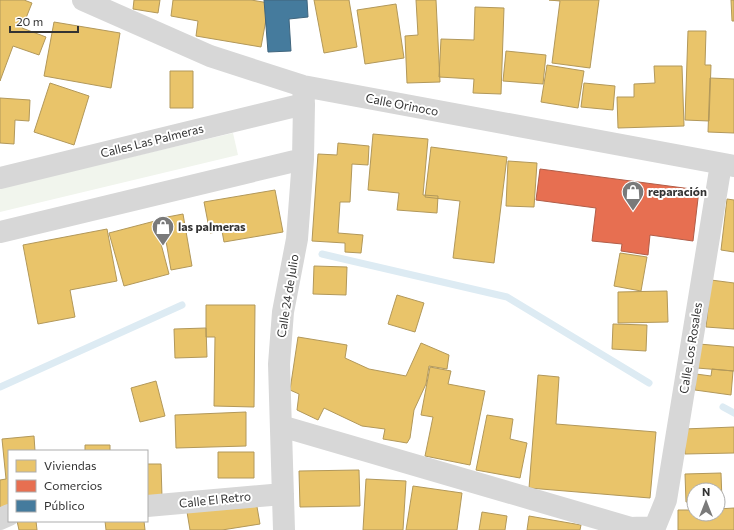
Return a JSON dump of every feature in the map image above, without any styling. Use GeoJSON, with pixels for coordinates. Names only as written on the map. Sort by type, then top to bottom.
{"type":"FeatureCollection","features":[{"type":"Feature","properties":{"kind":"street","name":"Calle Orinoco"},"geometry":{"type":"LineString","coordinates":[[87,1],[210,56],[304,95],[728,165]]}},
{"type":"Feature","properties":{"kind":"street","name":"Calle 24 de Julio"},"geometry":{"type":"LineString","coordinates":[[284,530],[279,364],[283,312],[297,239],[303,159],[304,95]]}},
{"type":"Feature","properties":{"kind":"street","name":"Calles Las Palmeras"},"geometry":{"type":"LineString","coordinates":[[0,178],[304,95]]}},
{"type":"Feature","properties":{"kind":"street"},"geometry":{"type":"LineString","coordinates":[[0,232],[303,159]]}},
{"type":"Feature","properties":{"kind":"street","name":"Calle Los Rosales"},"geometry":{"type":"LineString","coordinates":[[655,528],[666,500],[728,165]]}},
{"type":"Feature","properties":{"kind":"street"},"geometry":{"type":"LineString","coordinates":[[281,426],[631,528],[655,528]]}},
{"type":"Feature","properties":{"kind":"street","name":"Calle El Retro"},"geometry":{"type":"LineString","coordinates":[[148,506],[283,494]]}},
{"type":"Feature","properties":{"kind":"shaded area"},"geometry":{"type":"Polygon","coordinates":[[[233,133],[238,155],[0,212],[0,188],[233,133]]]}},
{"type":"Feature","properties":{"kind":"building: Viviendas"},"geometry":{"type":"Polygon","coordinates":[[[0,0],[24,0],[32,3],[22,28],[46,37],[39,55],[13,46],[0,81],[0,0]]]}},
{"type":"Feature","properties":{"kind":"building: Viviendas"},"geometry":{"type":"Polygon","coordinates":[[[134,0],[160,0],[158,13],[133,9],[134,0]]]}},
{"type":"Feature","properties":{"kind":"building: Viviendas"},"geometry":{"type":"Polygon","coordinates":[[[173,0],[251,0],[269,3],[261,47],[196,36],[198,21],[171,16],[173,0]]]}},
{"type":"Feature","properties":{"kind":"building: Viviendas"},"geometry":{"type":"Polygon","coordinates":[[[314,0],[349,0],[357,47],[324,53],[314,0]]]}},
{"type":"Feature","properties":{"kind":"building: Viviendas"},"geometry":{"type":"Polygon","coordinates":[[[416,0],[436,0],[440,82],[407,83],[405,36],[418,35],[416,0]]]}},
{"type":"Feature","properties":{"kind":"building: Viviendas"},"geometry":{"type":"Polygon","coordinates":[[[549,0],[599,0],[590,68],[552,63],[560,1],[549,0]]]}},
{"type":"Feature","properties":{"kind":"building: Viviendas"},"geometry":{"type":"Polygon","coordinates":[[[731,0],[734,0],[734,21],[732,21],[731,0]]]}},
{"type":"Feature","properties":{"kind":"building: Viviendas"},"geometry":{"type":"Polygon","coordinates":[[[396,4],[404,58],[365,64],[357,10],[396,4]]]}},
{"type":"Feature","properties":{"kind":"building: Viviendas"},"geometry":{"type":"Polygon","coordinates":[[[475,7],[504,8],[501,94],[473,93],[474,79],[439,77],[441,39],[474,40],[475,7]]]}},
{"type":"Feature","properties":{"kind":"building: Viviendas"},"geometry":{"type":"Polygon","coordinates":[[[54,22],[120,33],[111,88],[44,76],[54,22]]]}},
{"type":"Feature","properties":{"kind":"building: Viviendas"},"geometry":{"type":"Polygon","coordinates":[[[688,31],[706,31],[705,65],[711,65],[709,121],[685,120],[688,31]]]}},
{"type":"Feature","properties":{"kind":"building: Viviendas"},"geometry":{"type":"Polygon","coordinates":[[[506,51],[546,55],[543,84],[503,81],[506,51]]]}},
{"type":"Feature","properties":{"kind":"building: Viviendas"},"geometry":{"type":"Polygon","coordinates":[[[547,65],[584,71],[578,108],[541,102],[547,65]]]}},
{"type":"Feature","properties":{"kind":"building: Viviendas"},"geometry":{"type":"Polygon","coordinates":[[[654,66],[682,66],[684,126],[618,128],[617,97],[634,97],[634,84],[655,83],[654,66]]]}},
{"type":"Feature","properties":{"kind":"building: Viviendas"},"geometry":{"type":"Polygon","coordinates":[[[170,71],[193,71],[193,108],[170,108],[170,71]]]}},
{"type":"Feature","properties":{"kind":"building: Viviendas"},"geometry":{"type":"Polygon","coordinates":[[[710,78],[734,79],[734,133],[708,132],[710,78]]]}},
{"type":"Feature","properties":{"kind":"building: Viviendas"},"geometry":{"type":"Polygon","coordinates":[[[50,83],[89,96],[74,145],[34,132],[50,83]]]}},
{"type":"Feature","properties":{"kind":"building: Viviendas"},"geometry":{"type":"Polygon","coordinates":[[[584,83],[615,86],[613,110],[581,107],[584,83]]]}},
{"type":"Feature","properties":{"kind":"building: Viviendas"},"geometry":{"type":"Polygon","coordinates":[[[0,98],[30,100],[29,121],[15,120],[14,144],[0,143],[0,98]]]}},
{"type":"Feature","properties":{"kind":"building: Viviendas"},"geometry":{"type":"Polygon","coordinates":[[[373,134],[428,139],[423,195],[438,196],[437,213],[397,210],[399,193],[368,190],[373,134]]]}},
{"type":"Feature","properties":{"kind":"building: Viviendas"},"geometry":{"type":"Polygon","coordinates":[[[338,143],[369,146],[368,165],[352,164],[350,202],[340,202],[338,233],[363,235],[361,253],[345,252],[345,243],[312,241],[318,154],[337,155],[338,143]]]}},
{"type":"Feature","properties":{"kind":"building: Viviendas"},"geometry":{"type":"Polygon","coordinates":[[[431,147],[507,157],[494,263],[453,258],[460,201],[425,197],[431,147]]]}},
{"type":"Feature","properties":{"kind":"building: Viviendas"},"geometry":{"type":"Polygon","coordinates":[[[508,161],[537,163],[534,207],[506,206],[508,161]]]}},
{"type":"Feature","properties":{"kind":"building: Viviendas"},"geometry":{"type":"Polygon","coordinates":[[[275,190],[283,232],[224,242],[222,231],[210,233],[204,202],[275,190]]]}},
{"type":"Feature","properties":{"kind":"building: Viviendas"},"geometry":{"type":"Polygon","coordinates":[[[727,199],[734,200],[734,252],[721,250],[727,199]]]}},
{"type":"Feature","properties":{"kind":"building: Viviendas"},"geometry":{"type":"Polygon","coordinates":[[[183,214],[192,266],[171,270],[162,218],[183,214]]]}},
{"type":"Feature","properties":{"kind":"building: Viviendas"},"geometry":{"type":"Polygon","coordinates":[[[155,221],[169,274],[124,286],[109,233],[155,221]]]}},
{"type":"Feature","properties":{"kind":"building: Viviendas"},"geometry":{"type":"Polygon","coordinates":[[[107,229],[117,281],[70,290],[75,317],[38,324],[23,245],[107,229]]]}},
{"type":"Feature","properties":{"kind":"building: Viviendas"},"geometry":{"type":"Polygon","coordinates":[[[620,253],[647,257],[641,291],[614,286],[620,253]]]}},
{"type":"Feature","properties":{"kind":"building: Viviendas"},"geometry":{"type":"Polygon","coordinates":[[[314,266],[347,267],[346,295],[313,294],[314,266]]]}},
{"type":"Feature","properties":{"kind":"building: Viviendas"},"geometry":{"type":"Polygon","coordinates":[[[711,280],[734,283],[734,329],[706,327],[711,280]]]}},
{"type":"Feature","properties":{"kind":"building: Viviendas"},"geometry":{"type":"Polygon","coordinates":[[[667,291],[668,322],[618,323],[618,292],[667,291]]]}},
{"type":"Feature","properties":{"kind":"building: Viviendas"},"geometry":{"type":"Polygon","coordinates":[[[397,295],[424,303],[415,332],[388,324],[397,295]]]}},
{"type":"Feature","properties":{"kind":"building: Viviendas"},"geometry":{"type":"Polygon","coordinates":[[[206,305],[255,305],[254,407],[214,406],[215,337],[206,337],[206,305]]]}},
{"type":"Feature","properties":{"kind":"building: Viviendas"},"geometry":{"type":"Polygon","coordinates":[[[613,324],[647,325],[646,351],[612,349],[613,324]]]}},
{"type":"Feature","properties":{"kind":"building: Viviendas"},"geometry":{"type":"Polygon","coordinates":[[[206,328],[207,357],[175,358],[174,329],[206,328]]]}},
{"type":"Feature","properties":{"kind":"building: Viviendas"},"geometry":{"type":"Polygon","coordinates":[[[298,337],[347,345],[345,358],[369,369],[406,376],[421,343],[449,355],[447,369],[429,366],[426,384],[414,410],[410,438],[407,443],[383,439],[385,429],[362,426],[324,408],[318,420],[297,410],[299,394],[290,390],[298,337]]]}},
{"type":"Feature","properties":{"kind":"building: Viviendas"},"geometry":{"type":"Polygon","coordinates":[[[699,344],[734,347],[734,371],[697,368],[699,344]]]}},
{"type":"Feature","properties":{"kind":"building: Viviendas"},"geometry":{"type":"Polygon","coordinates":[[[430,367],[451,371],[448,384],[485,391],[470,465],[425,456],[433,417],[421,415],[430,367]]]}},
{"type":"Feature","properties":{"kind":"building: Viviendas"},"geometry":{"type":"Polygon","coordinates":[[[712,369],[733,371],[731,395],[695,390],[696,374],[711,376],[712,369]]]}},
{"type":"Feature","properties":{"kind":"building: Viviendas"},"geometry":{"type":"Polygon","coordinates":[[[538,375],[559,377],[556,424],[656,432],[650,498],[529,488],[538,375]]]}},
{"type":"Feature","properties":{"kind":"building: Viviendas"},"geometry":{"type":"Polygon","coordinates":[[[156,381],[165,416],[140,422],[131,388],[156,381]]]}},
{"type":"Feature","properties":{"kind":"building: Viviendas"},"geometry":{"type":"Polygon","coordinates":[[[246,412],[246,446],[176,448],[175,415],[246,412]]]}},
{"type":"Feature","properties":{"kind":"building: Viviendas"},"geometry":{"type":"Polygon","coordinates":[[[487,415],[513,419],[510,439],[527,443],[520,478],[476,470],[487,415]]]}},
{"type":"Feature","properties":{"kind":"building: Viviendas"},"geometry":{"type":"Polygon","coordinates":[[[734,427],[734,453],[685,454],[684,429],[734,427]]]}},
{"type":"Feature","properties":{"kind":"building: Viviendas"},"geometry":{"type":"Polygon","coordinates":[[[34,436],[35,450],[8,450],[8,508],[0,509],[0,480],[6,479],[2,439],[34,436]]]}},
{"type":"Feature","properties":{"kind":"building: Viviendas"},"geometry":{"type":"Polygon","coordinates":[[[85,445],[110,445],[110,450],[85,450],[85,445]]]}},
{"type":"Feature","properties":{"kind":"building: Viviendas"},"geometry":{"type":"Polygon","coordinates":[[[218,452],[254,452],[254,478],[218,478],[218,452]]]}},
{"type":"Feature","properties":{"kind":"building: Viviendas"},"geometry":{"type":"Polygon","coordinates":[[[148,464],[161,464],[162,497],[148,498],[148,464]]]}},
{"type":"Feature","properties":{"kind":"building: Viviendas"},"geometry":{"type":"Polygon","coordinates":[[[359,470],[360,506],[300,507],[299,471],[359,470]]]}},
{"type":"Feature","properties":{"kind":"building: Viviendas"},"geometry":{"type":"Polygon","coordinates":[[[721,473],[721,482],[686,482],[686,502],[685,474],[721,473]]]}},
{"type":"Feature","properties":{"kind":"building: Viviendas"},"geometry":{"type":"Polygon","coordinates":[[[366,479],[406,481],[403,530],[363,530],[366,479]]]}},
{"type":"Feature","properties":{"kind":"building: Viviendas"},"geometry":{"type":"Polygon","coordinates":[[[413,486],[462,493],[457,530],[406,530],[413,486]]]}},
{"type":"Feature","properties":{"kind":"building: Viviendas"},"geometry":{"type":"Polygon","coordinates":[[[256,501],[260,524],[222,530],[190,530],[187,512],[256,501]]]}},
{"type":"Feature","properties":{"kind":"building: Viviendas"},"geometry":{"type":"Polygon","coordinates":[[[726,508],[734,508],[734,530],[678,530],[678,510],[686,510],[686,522],[726,522],[726,508]]]}},
{"type":"Feature","properties":{"kind":"building: Viviendas"},"geometry":{"type":"Polygon","coordinates":[[[482,512],[507,516],[505,530],[479,530],[482,512]]]}},
{"type":"Feature","properties":{"kind":"building: Viviendas"},"geometry":{"type":"Polygon","coordinates":[[[529,516],[581,525],[580,530],[527,530],[529,516]]]}},
{"type":"Feature","properties":{"kind":"building: Viviendas"},"geometry":{"type":"Polygon","coordinates":[[[17,522],[36,522],[37,530],[19,530],[17,522]]]}},
{"type":"Feature","properties":{"kind":"building: Viviendas"},"geometry":{"type":"Polygon","coordinates":[[[105,522],[144,522],[145,530],[106,530],[105,522]]]}},
{"type":"Feature","properties":{"kind":"building: Comercios"},"geometry":{"type":"Polygon","coordinates":[[[540,169],[699,190],[693,241],[650,235],[648,255],[621,251],[622,244],[592,241],[596,208],[536,200],[540,169]]]}},
{"type":"Feature","properties":{"kind":"building: Público"},"geometry":{"type":"Polygon","coordinates":[[[264,0],[307,0],[308,17],[289,19],[291,51],[268,52],[264,0]]]}},
{"type":"Feature","properties":{"kind":"waterway"},"geometry":{"type":"LineString","coordinates":[[322,254],[507,297],[649,383]]}},
{"type":"Feature","properties":{"kind":"waterway"},"geometry":{"type":"LineString","coordinates":[[0,387],[182,305]]}},
{"type":"Feature","properties":{"kind":"waterway"},"geometry":{"type":"LineString","coordinates":[[723,407],[734,413]]}},
{"type":"Feature","properties":{"kind":"place","name":"reparación"},"geometry":{"type":"Point","coordinates":[633,212]}},
{"type":"Feature","properties":{"kind":"place","name":"las palmeras"},"geometry":{"type":"Point","coordinates":[163,246]}}]}
